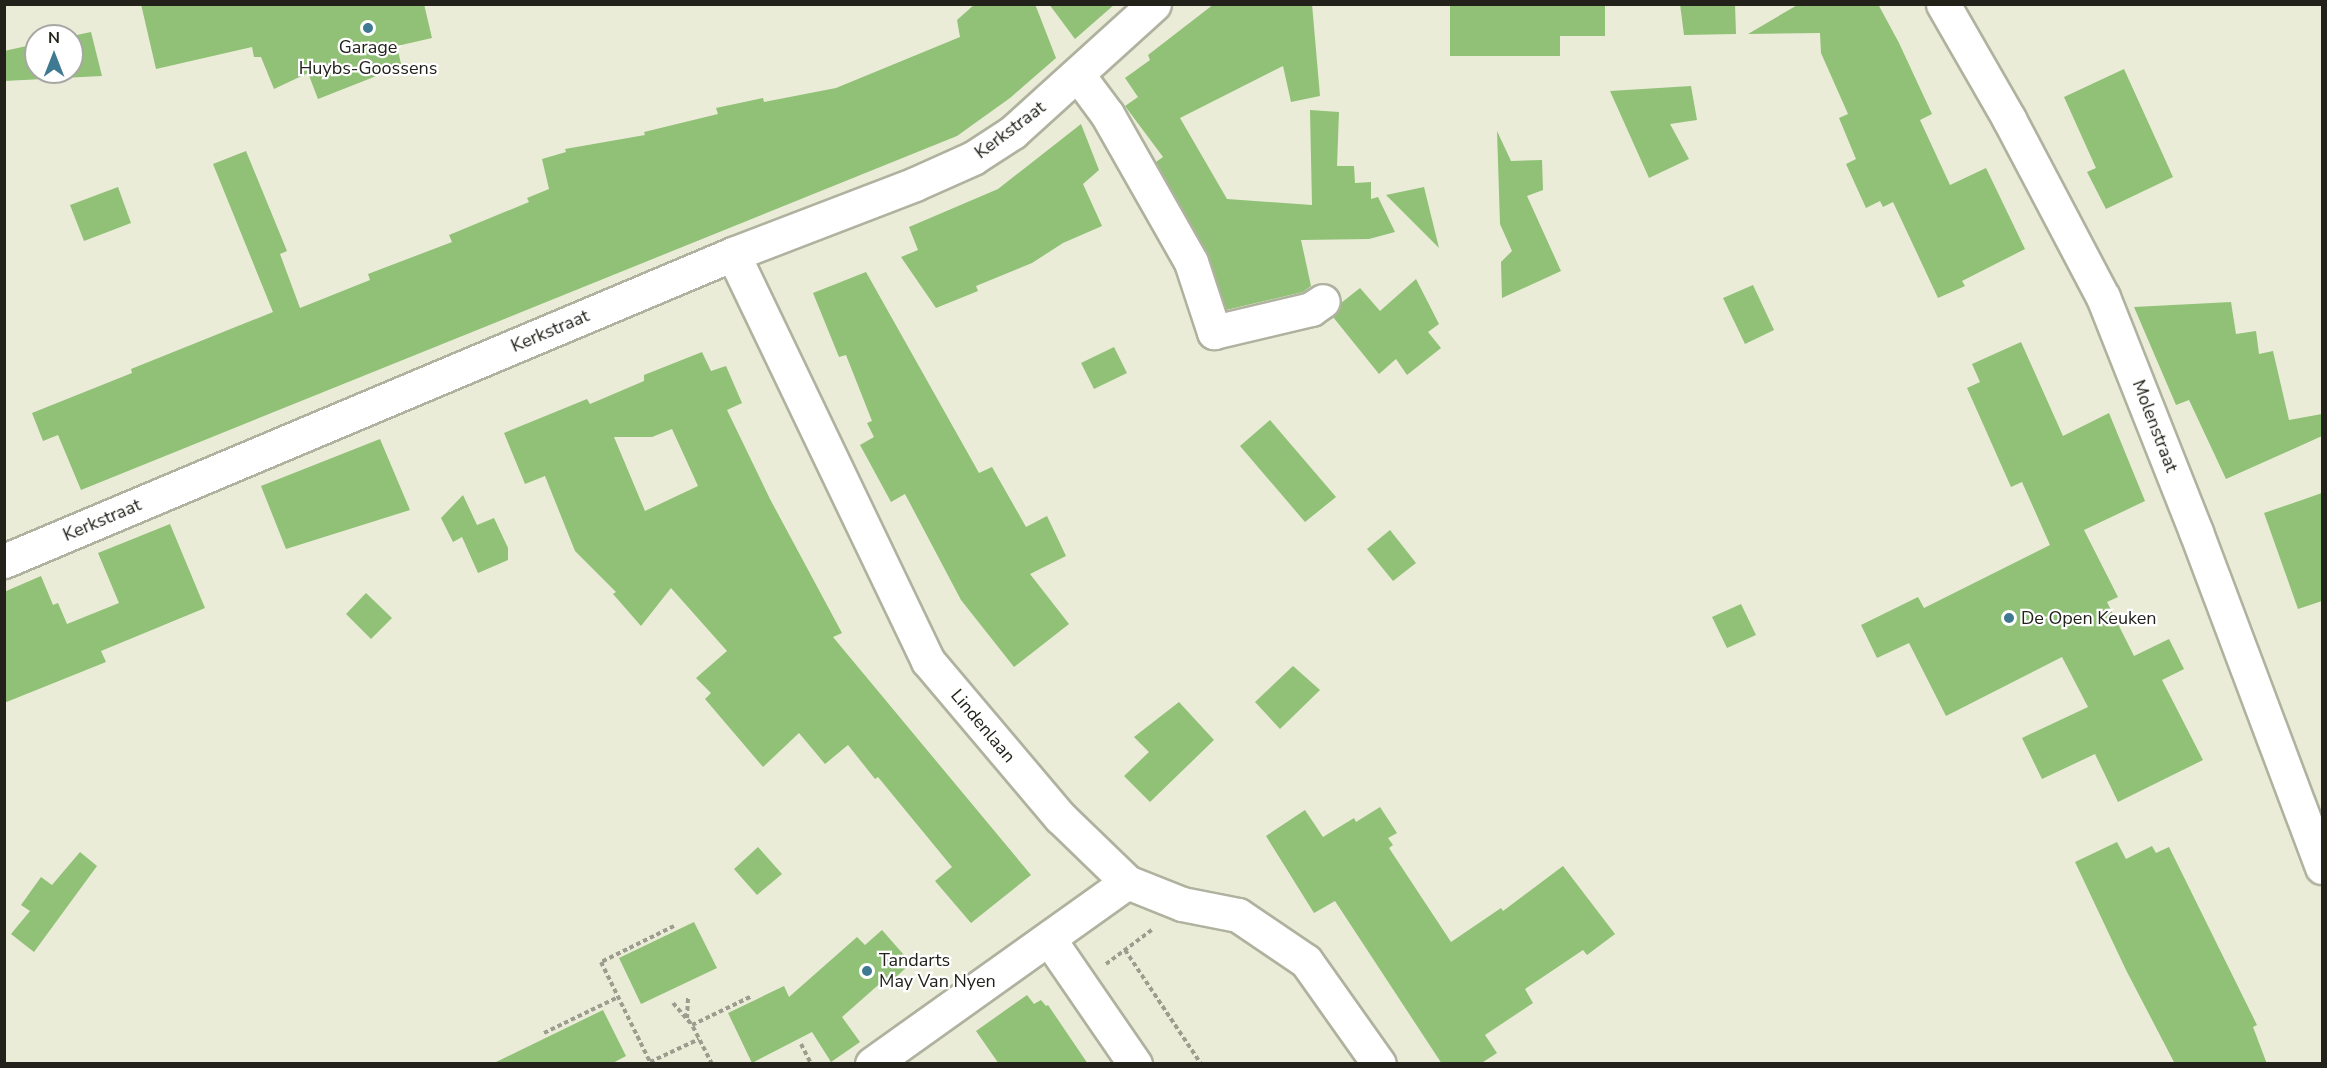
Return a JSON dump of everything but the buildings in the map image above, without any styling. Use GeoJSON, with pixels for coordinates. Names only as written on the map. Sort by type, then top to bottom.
{"type":"FeatureCollection","features":[{"type":"Feature","properties":{"kind":"street","name":"Kerkstraat"},"geometry":{"type":"LineString","coordinates":[[4,561],[733,254],[915,184],[973,158],[1013,132],[1154,4]]}},
{"type":"Feature","properties":{"kind":"street","name":"Molenstraat"},"geometry":{"type":"LineString","coordinates":[[1943,4],[2008,119],[2103,297],[2319,847]]}},
{"type":"Feature","properties":{"kind":"street"},"geometry":{"type":"LineString","coordinates":[[1078,75],[1107,114],[1191,262],[1214,332],[1311,309],[1323,301]]}},
{"type":"Feature","properties":{"kind":"street","name":"Lindenlaan"},"geometry":{"type":"LineString","coordinates":[[733,254],[928,661],[1060,817],[1127,882],[1187,905],[1238,915],[1306,961],[1379,1064]]}},
{"type":"Feature","properties":{"kind":"street"},"geometry":{"type":"LineString","coordinates":[[872,1064],[1127,882]]}},
{"type":"Feature","properties":{"kind":"street"},"geometry":{"type":"LineString","coordinates":[[1049,939],[1135,1064]]}},
{"type":"Feature","properties":{"kind":"path"},"geometry":{"type":"LineString","coordinates":[[1079,983],[1187,905]]}},
{"type":"Feature","properties":{"kind":"path"},"geometry":{"type":"LineString","coordinates":[[674,926],[601,962],[650,1062],[699,1039]]}},
{"type":"Feature","properties":{"kind":"path"},"geometry":{"type":"LineString","coordinates":[[1125,950],[1201,1064]]}},
{"type":"Feature","properties":{"kind":"path"},"geometry":{"type":"LineString","coordinates":[[692,1025],[752,996]]}},
{"type":"Feature","properties":{"kind":"path"},"geometry":{"type":"LineString","coordinates":[[544,1033],[618,997]]}},
{"type":"Feature","properties":{"kind":"path"},"geometry":{"type":"LineString","coordinates":[[687,1019],[688,997]]}},
{"type":"Feature","properties":{"kind":"path"},"geometry":{"type":"LineString","coordinates":[[673,1003],[692,1025],[712,1064]]}},
{"type":"Feature","properties":{"kind":"path"},"geometry":{"type":"LineString","coordinates":[[801,1044],[811,1064]]}},
{"type":"Feature","properties":{"kind":"place","name":"Garage Huybs-Goossens"},"geometry":{"type":"Point","coordinates":[368,28]}},
{"type":"Feature","properties":{"kind":"place","name":"De Open Keuken"},"geometry":{"type":"Point","coordinates":[2009,618]}},
{"type":"Feature","properties":{"kind":"place","name":"Tandarts May Van Nyen"},"geometry":{"type":"Point","coordinates":[867,971]}}]}
